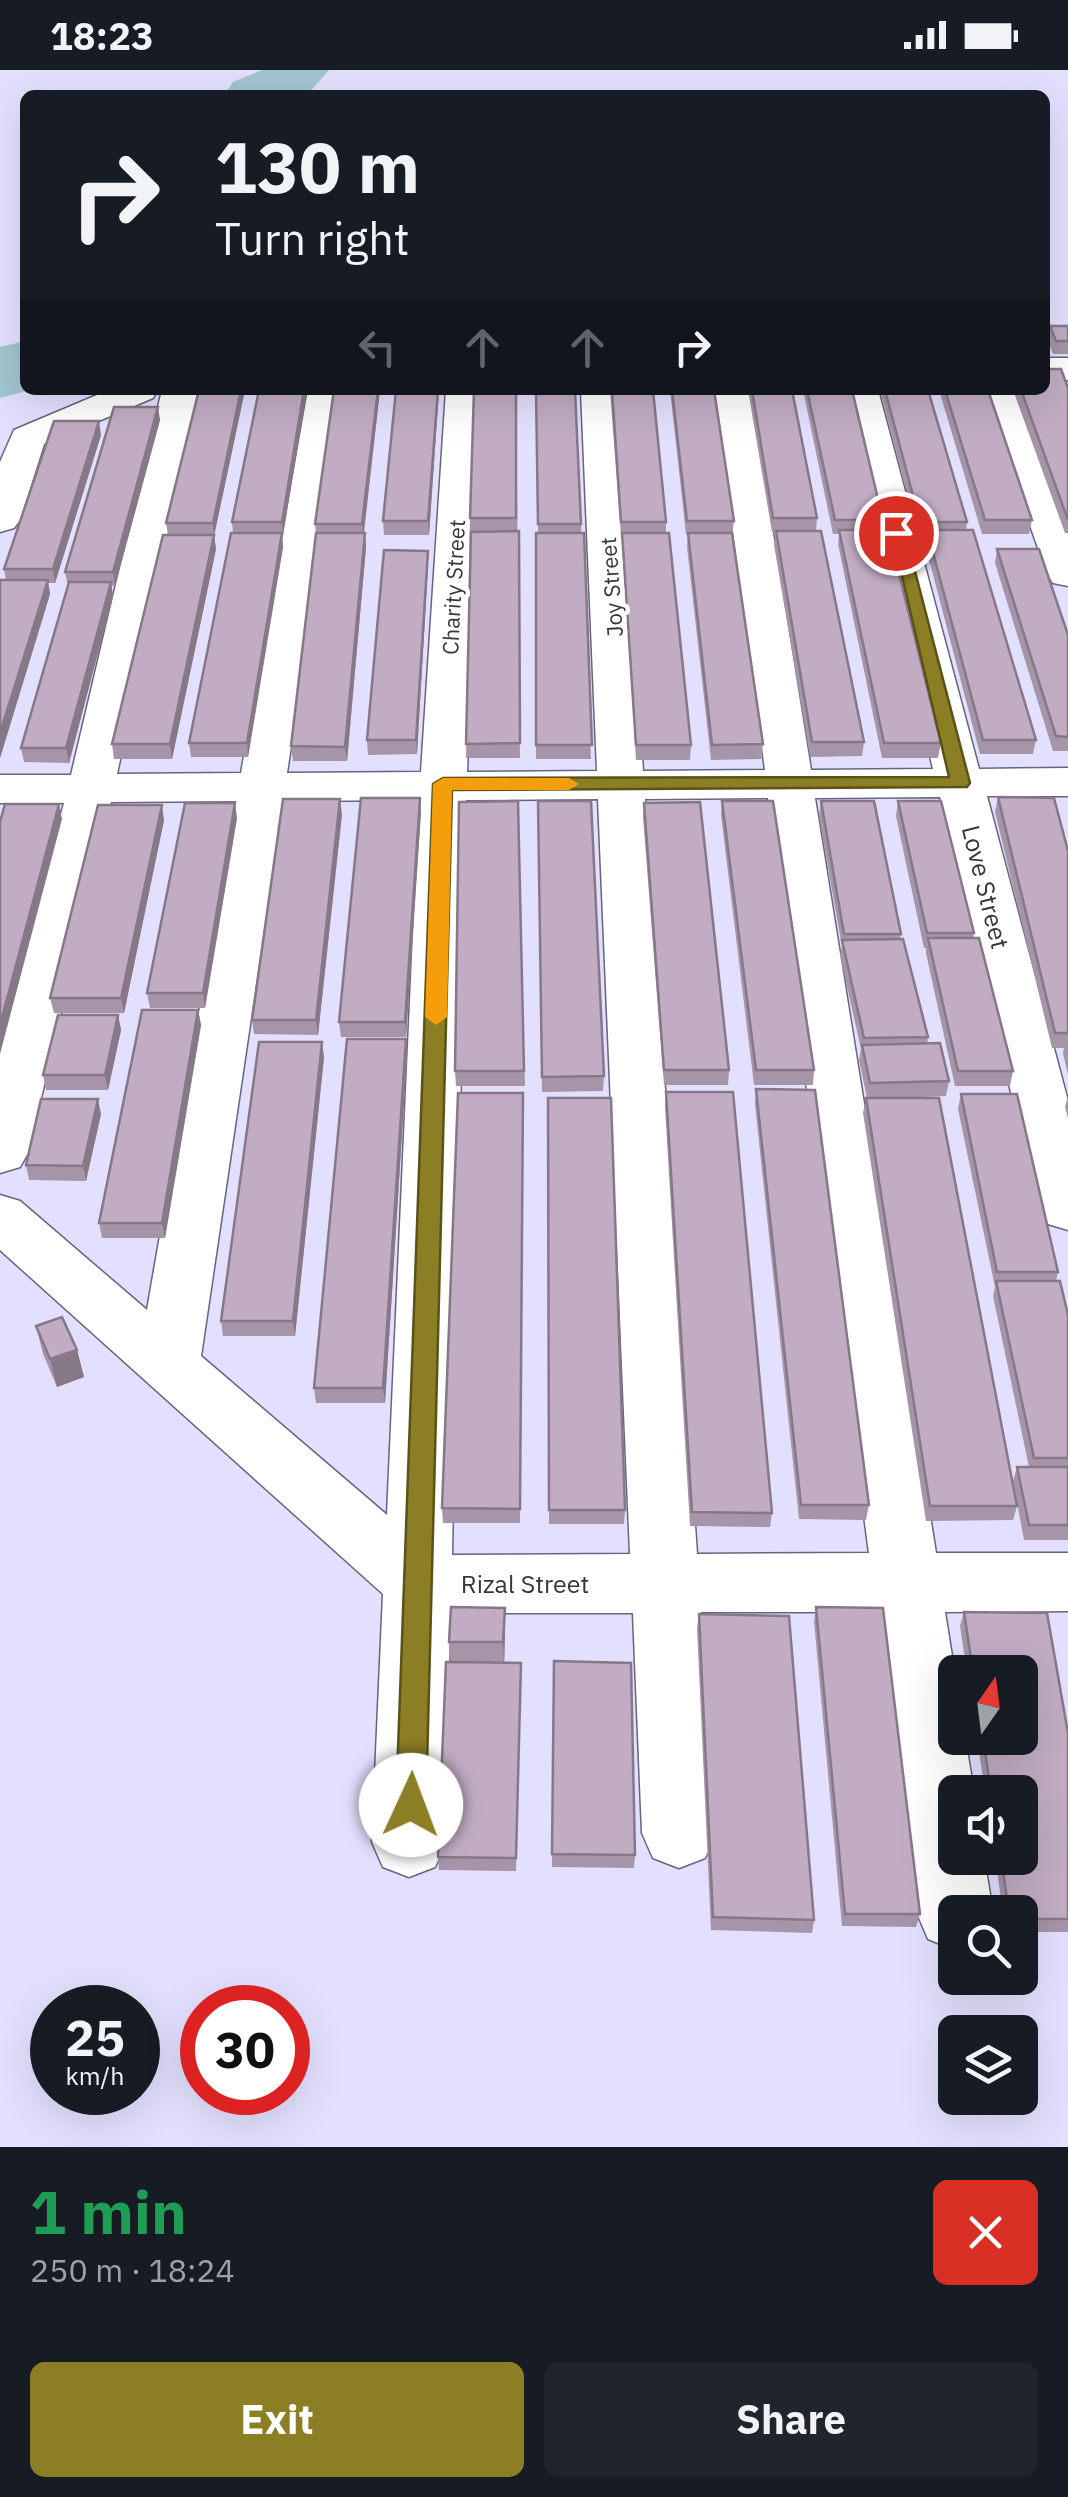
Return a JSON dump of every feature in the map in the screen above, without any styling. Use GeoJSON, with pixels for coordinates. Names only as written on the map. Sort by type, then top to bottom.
{"type":"FeatureCollection","features":[{"type":"Feature","properties":{"kind":"street"},"geometry":{"type":"LineString","coordinates":[[0,520],[28,438],[128,395]]}},
{"type":"Feature","properties":{"kind":"street"},"geometry":{"type":"LineString","coordinates":[[0,1153],[91,787],[179,395]]}},
{"type":"Feature","properties":{"kind":"street"},"geometry":{"type":"LineString","coordinates":[[168,1368],[325,395]]}},
{"type":"Feature","properties":{"kind":"street","name":"Charity Street"},"geometry":{"type":"LineString","coordinates":[[409,1842],[443,784],[464,395]]}},
{"type":"Feature","properties":{"kind":"street","name":"Joy Street"},"geometry":{"type":"LineString","coordinates":[[599,395],[679,1833]]}},
{"type":"Feature","properties":{"kind":"street"},"geometry":{"type":"LineString","coordinates":[[733,395],[952,1895]]}},
{"type":"Feature","properties":{"kind":"street","name":"Love Street"},"geometry":{"type":"LineString","coordinates":[[861,395],[1068,1209]]}},
{"type":"Feature","properties":{"kind":"street"},"geometry":{"type":"LineString","coordinates":[[1003,395],[1068,574]]}},
{"type":"Feature","properties":{"kind":"street"},"geometry":{"type":"LineString","coordinates":[[0,789],[1068,782]]}},
{"type":"Feature","properties":{"kind":"street"},"geometry":{"type":"LineString","coordinates":[[0,1216],[168,1368],[418,1584]]}},
{"type":"Feature","properties":{"kind":"street","name":"Rizal Street"},"geometry":{"type":"LineString","coordinates":[[418,1584],[1068,1582]]}},
{"type":"Feature","properties":{"kind":"building"},"geometry":{"type":"Polygon","coordinates":[[[1050,326],[1068,326],[1068,341],[1056,341],[1050,326]]]}},
{"type":"Feature","properties":{"kind":"building"},"geometry":{"type":"Polygon","coordinates":[[[1050,369],[1061,369],[1068,388],[1068,520],[1023,395],[1050,395],[1050,369]]]}},
{"type":"Feature","properties":{"kind":"building"},"geometry":{"type":"Polygon","coordinates":[[[198,395],[240,395],[213,523],[166,523],[198,395]]]}},
{"type":"Feature","properties":{"kind":"building"},"geometry":{"type":"Polygon","coordinates":[[[258,395],[303,395],[282,522],[232,522],[258,395]]]}},
{"type":"Feature","properties":{"kind":"building"},"geometry":{"type":"Polygon","coordinates":[[[333,395],[377,395],[362,524],[315,524],[333,395]]]}},
{"type":"Feature","properties":{"kind":"building"},"geometry":{"type":"Polygon","coordinates":[[[396,395],[438,395],[428,521],[383,521],[396,395]]]}},
{"type":"Feature","properties":{"kind":"building"},"geometry":{"type":"Polygon","coordinates":[[[474,395],[516,395],[516,518],[470,518],[474,395]]]}},
{"type":"Feature","properties":{"kind":"building"},"geometry":{"type":"Polygon","coordinates":[[[536,395],[575,395],[581,524],[538,524],[536,395]]]}},
{"type":"Feature","properties":{"kind":"building"},"geometry":{"type":"Polygon","coordinates":[[[612,395],[653,395],[666,522],[621,522],[612,395]]]}},
{"type":"Feature","properties":{"kind":"building"},"geometry":{"type":"Polygon","coordinates":[[[673,395],[715,395],[734,521],[687,521],[673,395]]]}},
{"type":"Feature","properties":{"kind":"building"},"geometry":{"type":"Polygon","coordinates":[[[753,395],[793,395],[817,518],[773,518],[753,395]]]}},
{"type":"Feature","properties":{"kind":"building"},"geometry":{"type":"Polygon","coordinates":[[[808,395],[853,395],[883,520],[835,520],[808,395]]]}},
{"type":"Feature","properties":{"kind":"building"},"geometry":{"type":"Polygon","coordinates":[[[886,395],[929,395],[967,522],[920,522],[886,395]]]}},
{"type":"Feature","properties":{"kind":"building"},"geometry":{"type":"Polygon","coordinates":[[[947,395],[990,395],[1032,520],[985,520],[947,395]]]}},
{"type":"Feature","properties":{"kind":"building"},"geometry":{"type":"Polygon","coordinates":[[[114,407],[158,407],[113,572],[65,572],[114,407]]]}},
{"type":"Feature","properties":{"kind":"building"},"geometry":{"type":"Polygon","coordinates":[[[54,421],[99,421],[53,569],[4,569],[54,421]]]}},
{"type":"Feature","properties":{"kind":"building"},"geometry":{"type":"Polygon","coordinates":[[[839,530],[888,530],[941,743],[884,743],[839,530]]]}},
{"type":"Feature","properties":{"kind":"building"},"geometry":{"type":"Polygon","coordinates":[[[927,530],[973,530],[1036,740],[983,740],[927,530]]]}},
{"type":"Feature","properties":{"kind":"building"},"geometry":{"type":"Polygon","coordinates":[[[519,531],[520,743],[466,744],[471,532],[519,531]]]}},
{"type":"Feature","properties":{"kind":"building"},"geometry":{"type":"Polygon","coordinates":[[[776,531],[821,531],[864,742],[812,742],[776,531]]]}},
{"type":"Feature","properties":{"kind":"building"},"geometry":{"type":"Polygon","coordinates":[[[231,533],[282,533],[247,743],[189,743],[231,533]]]}},
{"type":"Feature","properties":{"kind":"building"},"geometry":{"type":"Polygon","coordinates":[[[316,533],[365,533],[345,747],[291,746],[316,533]]]}},
{"type":"Feature","properties":{"kind":"building"},"geometry":{"type":"Polygon","coordinates":[[[536,533],[584,533],[592,745],[536,745],[536,533]]]}},
{"type":"Feature","properties":{"kind":"building"},"geometry":{"type":"Polygon","coordinates":[[[622,533],[669,533],[691,745],[636,745],[622,533]]]}},
{"type":"Feature","properties":{"kind":"building"},"geometry":{"type":"Polygon","coordinates":[[[688,533],[732,533],[763,744],[712,745],[688,533]]]}},
{"type":"Feature","properties":{"kind":"building"},"geometry":{"type":"Polygon","coordinates":[[[163,535],[214,535],[170,744],[112,744],[163,535]]]}},
{"type":"Feature","properties":{"kind":"building"},"geometry":{"type":"Polygon","coordinates":[[[997,549],[1039,549],[1068,635],[1068,737],[1056,736],[997,549]]]}},
{"type":"Feature","properties":{"kind":"building"},"geometry":{"type":"Polygon","coordinates":[[[384,550],[428,551],[416,740],[367,740],[384,550]]]}},
{"type":"Feature","properties":{"kind":"building"},"geometry":{"type":"Polygon","coordinates":[[[0,580],[48,580],[0,733],[0,580]]]}},
{"type":"Feature","properties":{"kind":"building"},"geometry":{"type":"Polygon","coordinates":[[[69,582],[111,582],[66,748],[21,748],[69,582]]]}},
{"type":"Feature","properties":{"kind":"building"},"geometry":{"type":"Polygon","coordinates":[[[998,797],[1054,798],[1068,851],[1068,1033],[1055,1033],[998,797]]]}},
{"type":"Feature","properties":{"kind":"building"},"geometry":{"type":"Polygon","coordinates":[[[361,798],[420,798],[405,1022],[339,1022],[361,798]]]}},
{"type":"Feature","properties":{"kind":"building"},"geometry":{"type":"Polygon","coordinates":[[[283,799],[340,799],[316,1020],[252,1020],[283,799]]]}},
{"type":"Feature","properties":{"kind":"building"},"geometry":{"type":"Polygon","coordinates":[[[518,801],[524,1071],[455,1071],[459,802],[518,801]]]}},
{"type":"Feature","properties":{"kind":"building"},"geometry":{"type":"Polygon","coordinates":[[[538,801],[591,801],[604,1076],[542,1077],[538,801]]]}},
{"type":"Feature","properties":{"kind":"building"},"geometry":{"type":"Polygon","coordinates":[[[722,801],[773,801],[814,1070],[756,1070],[722,801]]]}},
{"type":"Feature","properties":{"kind":"building"},"geometry":{"type":"Polygon","coordinates":[[[821,801],[874,801],[901,934],[844,934],[821,801]]]}},
{"type":"Feature","properties":{"kind":"building"},"geometry":{"type":"Polygon","coordinates":[[[898,801],[941,801],[974,933],[927,933],[898,801]]]}},
{"type":"Feature","properties":{"kind":"building"},"geometry":{"type":"Polygon","coordinates":[[[700,802],[729,1070],[664,1070],[644,803],[700,802]]]}},
{"type":"Feature","properties":{"kind":"building"},"geometry":{"type":"Polygon","coordinates":[[[185,803],[235,803],[203,993],[147,993],[185,803]]]}},
{"type":"Feature","properties":{"kind":"building"},"geometry":{"type":"Polygon","coordinates":[[[5,804],[59,804],[0,1025],[0,822],[5,804]]]}},
{"type":"Feature","properties":{"kind":"building"},"geometry":{"type":"Polygon","coordinates":[[[98,805],[162,805],[121,998],[50,998],[98,805]]]}},
{"type":"Feature","properties":{"kind":"building"},"geometry":{"type":"Polygon","coordinates":[[[928,938],[979,938],[1013,1071],[958,1071],[928,938]]]}},
{"type":"Feature","properties":{"kind":"building"},"geometry":{"type":"Polygon","coordinates":[[[903,939],[928,1037],[864,1038],[842,940],[903,939]]]}},
{"type":"Feature","properties":{"kind":"building"},"geometry":{"type":"Polygon","coordinates":[[[142,1010],[198,1010],[162,1223],[99,1223],[142,1010]]]}},
{"type":"Feature","properties":{"kind":"building"},"geometry":{"type":"Polygon","coordinates":[[[58,1015],[118,1015],[105,1075],[43,1075],[58,1015]]]}},
{"type":"Feature","properties":{"kind":"building"},"geometry":{"type":"Polygon","coordinates":[[[347,1039],[406,1039],[383,1388],[314,1388],[347,1039]]]}},
{"type":"Feature","properties":{"kind":"building"},"geometry":{"type":"Polygon","coordinates":[[[259,1042],[322,1042],[293,1321],[221,1321],[259,1042]]]}},
{"type":"Feature","properties":{"kind":"building"},"geometry":{"type":"Polygon","coordinates":[[[940,1043],[949,1081],[870,1083],[862,1045],[940,1043]]]}},
{"type":"Feature","properties":{"kind":"building"},"geometry":{"type":"Polygon","coordinates":[[[756,1089],[815,1090],[869,1505],[801,1505],[756,1089]]]}},
{"type":"Feature","properties":{"kind":"building"},"geometry":{"type":"Polygon","coordinates":[[[666,1092],[733,1092],[772,1513],[692,1512],[666,1092]]]}},
{"type":"Feature","properties":{"kind":"building"},"geometry":{"type":"Polygon","coordinates":[[[458,1093],[523,1093],[520,1509],[442,1508],[458,1093]]]}},
{"type":"Feature","properties":{"kind":"building"},"geometry":{"type":"Polygon","coordinates":[[[961,1094],[1017,1094],[1058,1272],[997,1272],[961,1094]]]}},
{"type":"Feature","properties":{"kind":"building"},"geometry":{"type":"Polygon","coordinates":[[[548,1098],[611,1098],[625,1510],[549,1510],[548,1098]]]}},
{"type":"Feature","properties":{"kind":"building"},"geometry":{"type":"Polygon","coordinates":[[[866,1098],[939,1098],[1017,1506],[930,1506],[866,1098]]]}},
{"type":"Feature","properties":{"kind":"building"},"geometry":{"type":"Polygon","coordinates":[[[41,1099],[98,1099],[83,1166],[26,1165],[41,1099]]]}},
{"type":"Feature","properties":{"kind":"building"},"geometry":{"type":"Polygon","coordinates":[[[996,1281],[1060,1281],[1068,1315],[1068,1458],[1034,1458],[996,1281]]]}},
{"type":"Feature","properties":{"kind":"building"},"geometry":{"type":"Polygon","coordinates":[[[62,1317],[77,1350],[50,1359],[36,1326],[62,1317]]]}},
{"type":"Feature","properties":{"kind":"building"},"geometry":{"type":"Polygon","coordinates":[[[1017,1467],[1068,1467],[1068,1525],[1029,1525],[1017,1467]]]}},
{"type":"Feature","properties":{"kind":"building"},"geometry":{"type":"Polygon","coordinates":[[[451,1607],[505,1608],[503,1642],[449,1642],[451,1607]]]}},
{"type":"Feature","properties":{"kind":"building"},"geometry":{"type":"Polygon","coordinates":[[[816,1607],[883,1608],[920,1914],[845,1914],[816,1607]]]}},
{"type":"Feature","properties":{"kind":"building"},"geometry":{"type":"Polygon","coordinates":[[[964,1612],[1047,1613],[1068,1733],[1068,1919],[1038,1919],[1038,1895],[1006,1895],[1004,1875],[1038,1875],[1038,1775],[988,1775],[986,1755],[1038,1755],[1038,1655],[970,1655],[964,1612]]]}},
{"type":"Feature","properties":{"kind":"building"},"geometry":{"type":"Polygon","coordinates":[[[699,1614],[789,1616],[814,1920],[713,1917],[699,1614]]]}},
{"type":"Feature","properties":{"kind":"building"},"geometry":{"type":"Polygon","coordinates":[[[554,1661],[631,1663],[635,1855],[552,1854],[554,1661]]]}},
{"type":"Feature","properties":{"kind":"building"},"geometry":{"type":"Polygon","coordinates":[[[446,1662],[521,1663],[516,1858],[438,1857],[446,1662]]]}},
{"type":"Feature","properties":{"kind":"waterway"},"geometry":{"type":"LineString","coordinates":[[268,90],[283,84],[299,70]]}},
{"type":"Feature","properties":{"kind":"waterway"},"geometry":{"type":"LineString","coordinates":[[0,375],[20,366]]}},
{"type":"Feature","properties":{"kind":"slow traffic"},"geometry":{"type":"LineString","coordinates":[[436,1017],[443,784],[569,784]]}},
{"type":"Feature","properties":{"kind":"route"},"geometry":{"type":"LineString","coordinates":[[411,1805],[443,784],[960,783],[896,533]]}}]}
